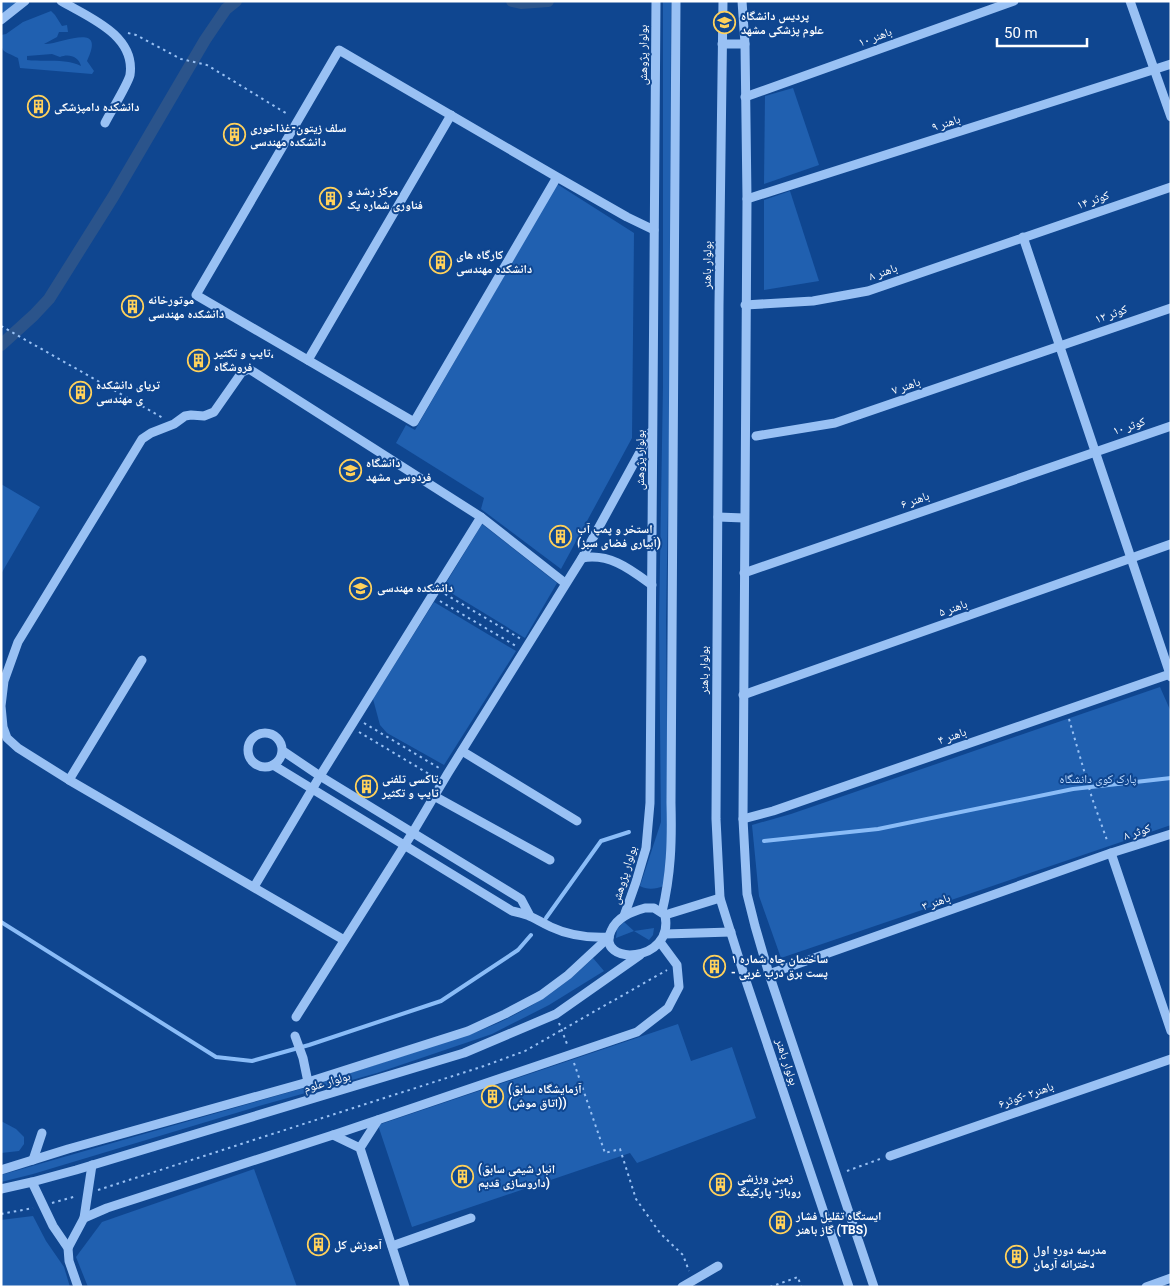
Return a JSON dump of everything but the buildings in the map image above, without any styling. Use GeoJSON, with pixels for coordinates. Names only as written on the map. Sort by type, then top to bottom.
{"type":"FeatureCollection","features":[{"type":"Feature","properties":{"kind":"street"},"geometry":{"type":"LineString","coordinates":[[1,20],[25,1]]}},
{"type":"Feature","properties":{"kind":"street"},"geometry":{"type":"LineString","coordinates":[[61,1],[104,26],[116,35],[125,47],[130,61],[130,76],[105,123]]}},
{"type":"Feature","properties":{"kind":"street","name":"بولوار پژوهش"},"geometry":{"type":"LineString","coordinates":[[624,916],[646,848],[650,803],[656,1]]}},
{"type":"Feature","properties":{"kind":"street"},"geometry":{"type":"LineString","coordinates":[[84,1218],[107,1208],[333,1135],[637,1032],[668,1008],[679,987],[677,965],[662,938],[667,924],[664,913],[672,850],[676,1]]}},
{"type":"Feature","properties":{"kind":"street","name":"بولوار باهنر"},"geometry":{"type":"LineString","coordinates":[[723,1],[716,819],[720,898],[849,1287]]}},
{"type":"Feature","properties":{"kind":"street","name":"بولوار باهنر"},"geometry":{"type":"LineString","coordinates":[[742,1],[745,44],[747,199],[742,819],[747,894],[769,974],[874,1287]]}},
{"type":"Feature","properties":{"kind":"street","name":"باهنر ۱۰"},"geometry":{"type":"LineString","coordinates":[[745,97],[1014,1]]}},
{"type":"Feature","properties":{"kind":"street"},"geometry":{"type":"LineString","coordinates":[[1130,1],[1171,116]]}},
{"type":"Feature","properties":{"kind":"street"},"geometry":{"type":"LineString","coordinates":[[722,44],[745,44]]}},
{"type":"Feature","properties":{"kind":"street"},"geometry":{"type":"LineString","coordinates":[[557,178],[414,422],[196,295],[339,50],[557,178],[654,230]]}},
{"type":"Feature","properties":{"kind":"street","name":"باهنر ۹"},"geometry":{"type":"LineString","coordinates":[[747,199],[1171,64]]}},
{"type":"Feature","properties":{"kind":"street"},"geometry":{"type":"LineString","coordinates":[[308,360],[451,115]]}},
{"type":"Feature","properties":{"kind":"street","name":"کوثر ۱۴"},"geometry":{"type":"LineString","coordinates":[[1023,236],[1171,187]]}},
{"type":"Feature","properties":{"kind":"street"},"geometry":{"type":"LineString","coordinates":[[1023,236],[1131,558],[1169,663],[1170,676]]}},
{"type":"Feature","properties":{"kind":"street","name":"باهنر ۸"},"geometry":{"type":"LineString","coordinates":[[745,305],[813,301],[868,291],[1023,236]]}},
{"type":"Feature","properties":{"kind":"street","name":"کوثر ۱۲"},"geometry":{"type":"LineString","coordinates":[[1060,345],[1171,308]]}},
{"type":"Feature","properties":{"kind":"street","name":"باهنر ۷"},"geometry":{"type":"LineString","coordinates":[[756,436],[835,423],[1060,345]]}},
{"type":"Feature","properties":{"kind":"street"},"geometry":{"type":"LineString","coordinates":[[344,940],[69,780],[18,748],[7,738],[3,727],[1,706],[4,681],[18,642],[142,439],[174,424],[185,416],[204,416],[214,412],[242,372],[249,369],[481,516],[565,583]]}},
{"type":"Feature","properties":{"kind":"street","name":"کوثر ۱۰"},"geometry":{"type":"LineString","coordinates":[[1095,451],[1171,426]]}},
{"type":"Feature","properties":{"kind":"street"},"geometry":{"type":"LineString","coordinates":[[296,1017],[582,558],[653,430]]}},
{"type":"Feature","properties":{"kind":"street","name":"باهنر ۶"},"geometry":{"type":"LineString","coordinates":[[744,574],[1095,451]]}},
{"type":"Feature","properties":{"kind":"street"},"geometry":{"type":"LineString","coordinates":[[254,887],[312,789],[481,516]]}},
{"type":"Feature","properties":{"kind":"street"},"geometry":{"type":"LineString","coordinates":[[718,517],[744,518]]}},
{"type":"Feature","properties":{"kind":"street","name":"باهنر ۵"},"geometry":{"type":"LineString","coordinates":[[743,695],[1171,544]]}},
{"type":"Feature","properties":{"kind":"street"},"geometry":{"type":"LineString","coordinates":[[582,558],[608,558],[630,568],[652,585]]}},
{"type":"Feature","properties":{"kind":"street"},"geometry":{"type":"LineString","coordinates":[[69,780],[142,660]]}},
{"type":"Feature","properties":{"kind":"street","name":"باهنر ۴"},"geometry":{"type":"LineString","coordinates":[[742,819],[773,811],[1170,676]]}},
{"type":"Feature","properties":{"kind":"street"},"geometry":{"type":"LineString","coordinates":[[283,751],[278,762],[268,767],[256,765],[249,755],[250,744],[258,735],[269,733],[279,740],[283,751],[320,776],[521,899],[529,914]]}},
{"type":"Feature","properties":{"kind":"street"},"geometry":{"type":"LineString","coordinates":[[462,751],[577,822]]}},
{"type":"Feature","properties":{"kind":"street"},"geometry":{"type":"LineString","coordinates":[[273,765],[512,912],[529,914],[552,928],[572,935],[588,938],[608,937]]}},
{"type":"Feature","properties":{"kind":"street"},"geometry":{"type":"LineString","coordinates":[[434,796],[550,860]]}},
{"type":"Feature","properties":{"kind":"street","name":"کوثر ۸"},"geometry":{"type":"LineString","coordinates":[[1111,853],[1171,834]]}},
{"type":"Feature","properties":{"kind":"street"},"geometry":{"type":"LineString","coordinates":[[1111,853],[1171,1031]]}},
{"type":"Feature","properties":{"kind":"street","name":"باهنر ۳"},"geometry":{"type":"LineString","coordinates":[[769,974],[1111,853]]}},
{"type":"Feature","properties":{"kind":"street"},"geometry":{"type":"LineString","coordinates":[[720,898],[700,905],[664,913],[654,908],[632,911],[617,922],[608,937],[611,948],[623,955],[640,955],[662,938],[731,932]]}},
{"type":"Feature","properties":{"kind":"street","name":"بولوار علوم"},"geometry":{"type":"LineString","coordinates":[[1,1170],[308,1082],[468,1031],[541,996],[568,975],[608,937]]}},
{"type":"Feature","properties":{"kind":"street","name":"بولوار علوم"},"geometry":{"type":"LineString","coordinates":[[1,1189],[92,1165],[464,1053],[556,1014],[640,955]]}},
{"type":"Feature","properties":{"kind":"street"},"geometry":{"type":"LineString","coordinates":[[295,1036],[303,1058],[308,1082]]}},
{"type":"Feature","properties":{"kind":"street","name":"باهنر۲ -کوثر۶"},"geometry":{"type":"LineString","coordinates":[[890,1156],[1171,1059]]}},
{"type":"Feature","properties":{"kind":"street"},"geometry":{"type":"LineString","coordinates":[[360,1148],[378,1120]]}},
{"type":"Feature","properties":{"kind":"street"},"geometry":{"type":"LineString","coordinates":[[34,1160],[42,1133]]}},
{"type":"Feature","properties":{"kind":"street"},"geometry":{"type":"LineString","coordinates":[[333,1135],[360,1148],[405,1287]]}},
{"type":"Feature","properties":{"kind":"street"},"geometry":{"type":"LineString","coordinates":[[68,1248],[84,1218],[92,1165]]}},
{"type":"Feature","properties":{"kind":"street"},"geometry":{"type":"LineString","coordinates":[[32,1182],[53,1226],[68,1248],[69,1261],[78,1287]]}},
{"type":"Feature","properties":{"kind":"street"},"geometry":{"type":"LineString","coordinates":[[392,1246],[471,1218]]}},
{"type":"Feature","properties":{"kind":"street"},"geometry":{"type":"LineString","coordinates":[[682,1287],[718,1266]]}},
{"type":"Feature","properties":{"kind":"street"},"geometry":{"type":"LineString","coordinates":[[1146,1287],[1171,1278]]}},
{"type":"Feature","properties":{"kind":"path"},"geometry":{"type":"LineString","coordinates":[[128,33],[136,35],[181,59],[207,65],[298,120]]}},
{"type":"Feature","properties":{"kind":"path"},"geometry":{"type":"LineString","coordinates":[[2,327],[174,424]]}},
{"type":"Feature","properties":{"kind":"path"},"geometry":{"type":"LineString","coordinates":[[434,593],[527,647]]}},
{"type":"Feature","properties":{"kind":"path"},"geometry":{"type":"LineString","coordinates":[[434,593],[527,647]]}},
{"type":"Feature","properties":{"kind":"path"},"geometry":{"type":"LineString","coordinates":[[1066,710],[1092,798],[1111,853]]}},
{"type":"Feature","properties":{"kind":"path"},"geometry":{"type":"LineString","coordinates":[[357,718],[448,773]]}},
{"type":"Feature","properties":{"kind":"path"},"geometry":{"type":"LineString","coordinates":[[352,727],[443,782]]}},
{"type":"Feature","properties":{"kind":"path"},"geometry":{"type":"LineString","coordinates":[[1,1214],[43,1206],[87,1193],[484,1066],[525,1051],[677,965]]}},
{"type":"Feature","properties":{"kind":"path"},"geometry":{"type":"LineString","coordinates":[[556,1014],[605,1153],[620,1149],[636,1199],[660,1233],[683,1255],[693,1281]]}},
{"type":"Feature","properties":{"kind":"path"},"geometry":{"type":"LineString","coordinates":[[836,1174],[890,1156]]}},
{"type":"Feature","properties":{"kind":"path"},"geometry":{"type":"LineString","coordinates":[[770,1287],[798,1277],[801,1287]]}},
{"type":"Feature","properties":{"kind":"green space"},"geometry":{"type":"Polygon","coordinates":[[[1,1],[18,1],[1,15],[1,1]]]}},
{"type":"Feature","properties":{"kind":"green space"},"geometry":{"type":"Polygon","coordinates":[[[663,1],[671,1],[670,386],[666,621],[668,822],[665,884],[664,886],[652,889],[640,886],[661,822],[659,621],[663,386],[663,1]]]}},
{"type":"Feature","properties":{"kind":"green space"},"geometry":{"type":"Polygon","coordinates":[[[51,11],[62,26],[67,25],[68,32],[59,32],[57,37],[44,44],[79,38],[87,38],[91,41],[92,49],[87,61],[94,71],[92,74],[20,68],[18,58],[2,49],[1,35],[6,34],[23,22],[51,11]],[[52,54],[27,56],[27,60],[62,61],[81,66],[78,60],[73,57],[67,55],[60,57],[52,54]]]}},
{"type":"Feature","properties":{"kind":"green space"},"geometry":{"type":"Polygon","coordinates":[[[793,88],[819,165],[764,184],[765,96],[793,88]]]}},
{"type":"Feature","properties":{"kind":"green space"},"geometry":{"type":"Polygon","coordinates":[[[557,184],[634,233],[632,438],[561,569],[481,509],[484,498],[396,443],[406,425],[415,430],[557,184]]]}},
{"type":"Feature","properties":{"kind":"green space"},"geometry":{"type":"Polygon","coordinates":[[[790,191],[819,281],[764,290],[764,200],[790,191]]]}},
{"type":"Feature","properties":{"kind":"green space"},"geometry":{"type":"Polygon","coordinates":[[[1,484],[40,507],[1,574],[1,484]]]}},
{"type":"Feature","properties":{"kind":"green space"},"geometry":{"type":"Polygon","coordinates":[[[482,524],[557,583],[525,638],[443,588],[482,524]]]}},
{"type":"Feature","properties":{"kind":"green space"},"geometry":{"type":"Polygon","coordinates":[[[434,602],[516,651],[444,765],[387,733],[380,725],[373,699],[434,602]]]}},
{"type":"Feature","properties":{"kind":"green space","name":"پارک کوی دانشگاه"},"geometry":{"type":"Polygon","coordinates":[[[1160,687],[1171,712],[1171,825],[781,958],[759,896],[752,825],[791,814],[1160,687]]]}},
{"type":"Feature","properties":{"kind":"green space"},"geometry":{"type":"Polygon","coordinates":[[[624,922],[634,931],[616,938],[617,929],[624,922]]]}},
{"type":"Feature","properties":{"kind":"green space"},"geometry":{"type":"Polygon","coordinates":[[[654,928],[653,935],[649,940],[634,931],[654,928]]]}},
{"type":"Feature","properties":{"kind":"green space"},"geometry":{"type":"Polygon","coordinates":[[[593,958],[604,971],[549,1005],[492,1034],[377,1073],[1,1182],[1,1175],[311,1086],[479,1031],[510,1017],[540,1000],[567,981],[593,958]]]}},
{"type":"Feature","properties":{"kind":"green space"},"geometry":{"type":"Polygon","coordinates":[[[678,1024],[691,1061],[732,1047],[756,1118],[637,1163],[630,1153],[412,1227],[378,1125],[678,1024]]]}},
{"type":"Feature","properties":{"kind":"green space"},"geometry":{"type":"Polygon","coordinates":[[[1,1121],[16,1129],[24,1137],[24,1144],[19,1151],[1,1153],[1,1121]]]}},
{"type":"Feature","properties":{"kind":"green space"},"geometry":{"type":"Polygon","coordinates":[[[254,1169],[297,1287],[88,1287],[76,1257],[102,1222],[254,1169]]]}},
{"type":"Feature","properties":{"kind":"green space"},"geometry":{"type":"Polygon","coordinates":[[[33,1216],[46,1241],[64,1267],[70,1287],[1,1287],[1,1220],[33,1216]]]}},
{"type":"Feature","properties":{"kind":"waterway"},"geometry":{"type":"LineString","coordinates":[[1,345],[49,299],[113,197],[205,40],[226,9],[236,1]]}},
{"type":"Feature","properties":{"kind":"waterway"},"geometry":{"type":"LineString","coordinates":[[512,1],[521,3],[548,1]]}},
{"type":"Feature","properties":{"kind":"waterway"},"geometry":{"type":"LineString","coordinates":[[764,841],[878,829],[1073,789],[1171,778]]}},
{"type":"Feature","properties":{"kind":"waterway"},"geometry":{"type":"LineString","coordinates":[[546,918],[601,841],[629,832]]}},
{"type":"Feature","properties":{"kind":"waterway"},"geometry":{"type":"LineString","coordinates":[[1,922],[216,1057],[252,1061],[309,1045],[441,1001],[518,950],[531,935]]}},
{"type":"Feature","properties":{"kind":"place","name":"پردیس دانشگاه علوم پزشکی مشهد"},"geometry":{"type":"Point","coordinates":[725,23]}},
{"type":"Feature","properties":{"kind":"place","name":"دانشکده دامپزشکی"},"geometry":{"type":"Point","coordinates":[38,107]}},
{"type":"Feature","properties":{"kind":"place","name":"سلف زیتون-غذاخوری دانشکده مهندسی"},"geometry":{"type":"Point","coordinates":[234,135]}},
{"type":"Feature","properties":{"kind":"place","name":"مرکز رشد و فناوری شماره یک"},"geometry":{"type":"Point","coordinates":[331,198]}},
{"type":"Feature","properties":{"kind":"place","name":"کارگاه های دانشکده مهندسی"},"geometry":{"type":"Point","coordinates":[440,262]}},
{"type":"Feature","properties":{"kind":"place","name":"موتورخانه دانشکده مهندسی"},"geometry":{"type":"Point","coordinates":[132,307]}},
{"type":"Feature","properties":{"kind":"place","name":"تایپ و تکثیر، فروشگاه"},"geometry":{"type":"Point","coordinates":[198,360]}},
{"type":"Feature","properties":{"kind":"place","name":"تریای دانشکده ی مهندسی"},"geometry":{"type":"Point","coordinates":[80,392]}},
{"type":"Feature","properties":{"kind":"place","name":"دانشگاه فردوسی مشهد"},"geometry":{"type":"Point","coordinates":[350,470]}},
{"type":"Feature","properties":{"kind":"place","name":"استخر و پمپ آب (آبیاری فضای سبز)"},"geometry":{"type":"Point","coordinates":[561,536]}},
{"type":"Feature","properties":{"kind":"place","name":"دانشکده مهندسی"},"geometry":{"type":"Point","coordinates":[361,588]}},
{"type":"Feature","properties":{"kind":"place","name":"تاکسی تلفنی، تایپ و تکثیر"},"geometry":{"type":"Point","coordinates":[366,786]}},
{"type":"Feature","properties":{"kind":"place","name":"ساختمان چاه شماره ۱ - پست برق درب غربی"},"geometry":{"type":"Point","coordinates":[715,966]}},
{"type":"Feature","properties":{"kind":"place","name":"(آزمایشگاه سابق (اتاق موش))"},"geometry":{"type":"Point","coordinates":[492,1096]}},
{"type":"Feature","properties":{"kind":"place","name":"(انبار شیمی سابق داروسازی قدیم)"},"geometry":{"type":"Point","coordinates":[462,1176]}},
{"type":"Feature","properties":{"kind":"place","name":"زمین ورزشی روباز- پارکینگ"},"geometry":{"type":"Point","coordinates":[721,1185]}},
{"type":"Feature","properties":{"kind":"place","name":"ایستگاه تقلیل فشار گاز باهنر (TBS)"},"geometry":{"type":"Point","coordinates":[780,1223]}},
{"type":"Feature","properties":{"kind":"place","name":"آموزش کل"},"geometry":{"type":"Point","coordinates":[318,1245]}},
{"type":"Feature","properties":{"kind":"place","name":"مدرسه دوره اول دخترانه آرمان"},"geometry":{"type":"Point","coordinates":[1017,1257]}}]}
